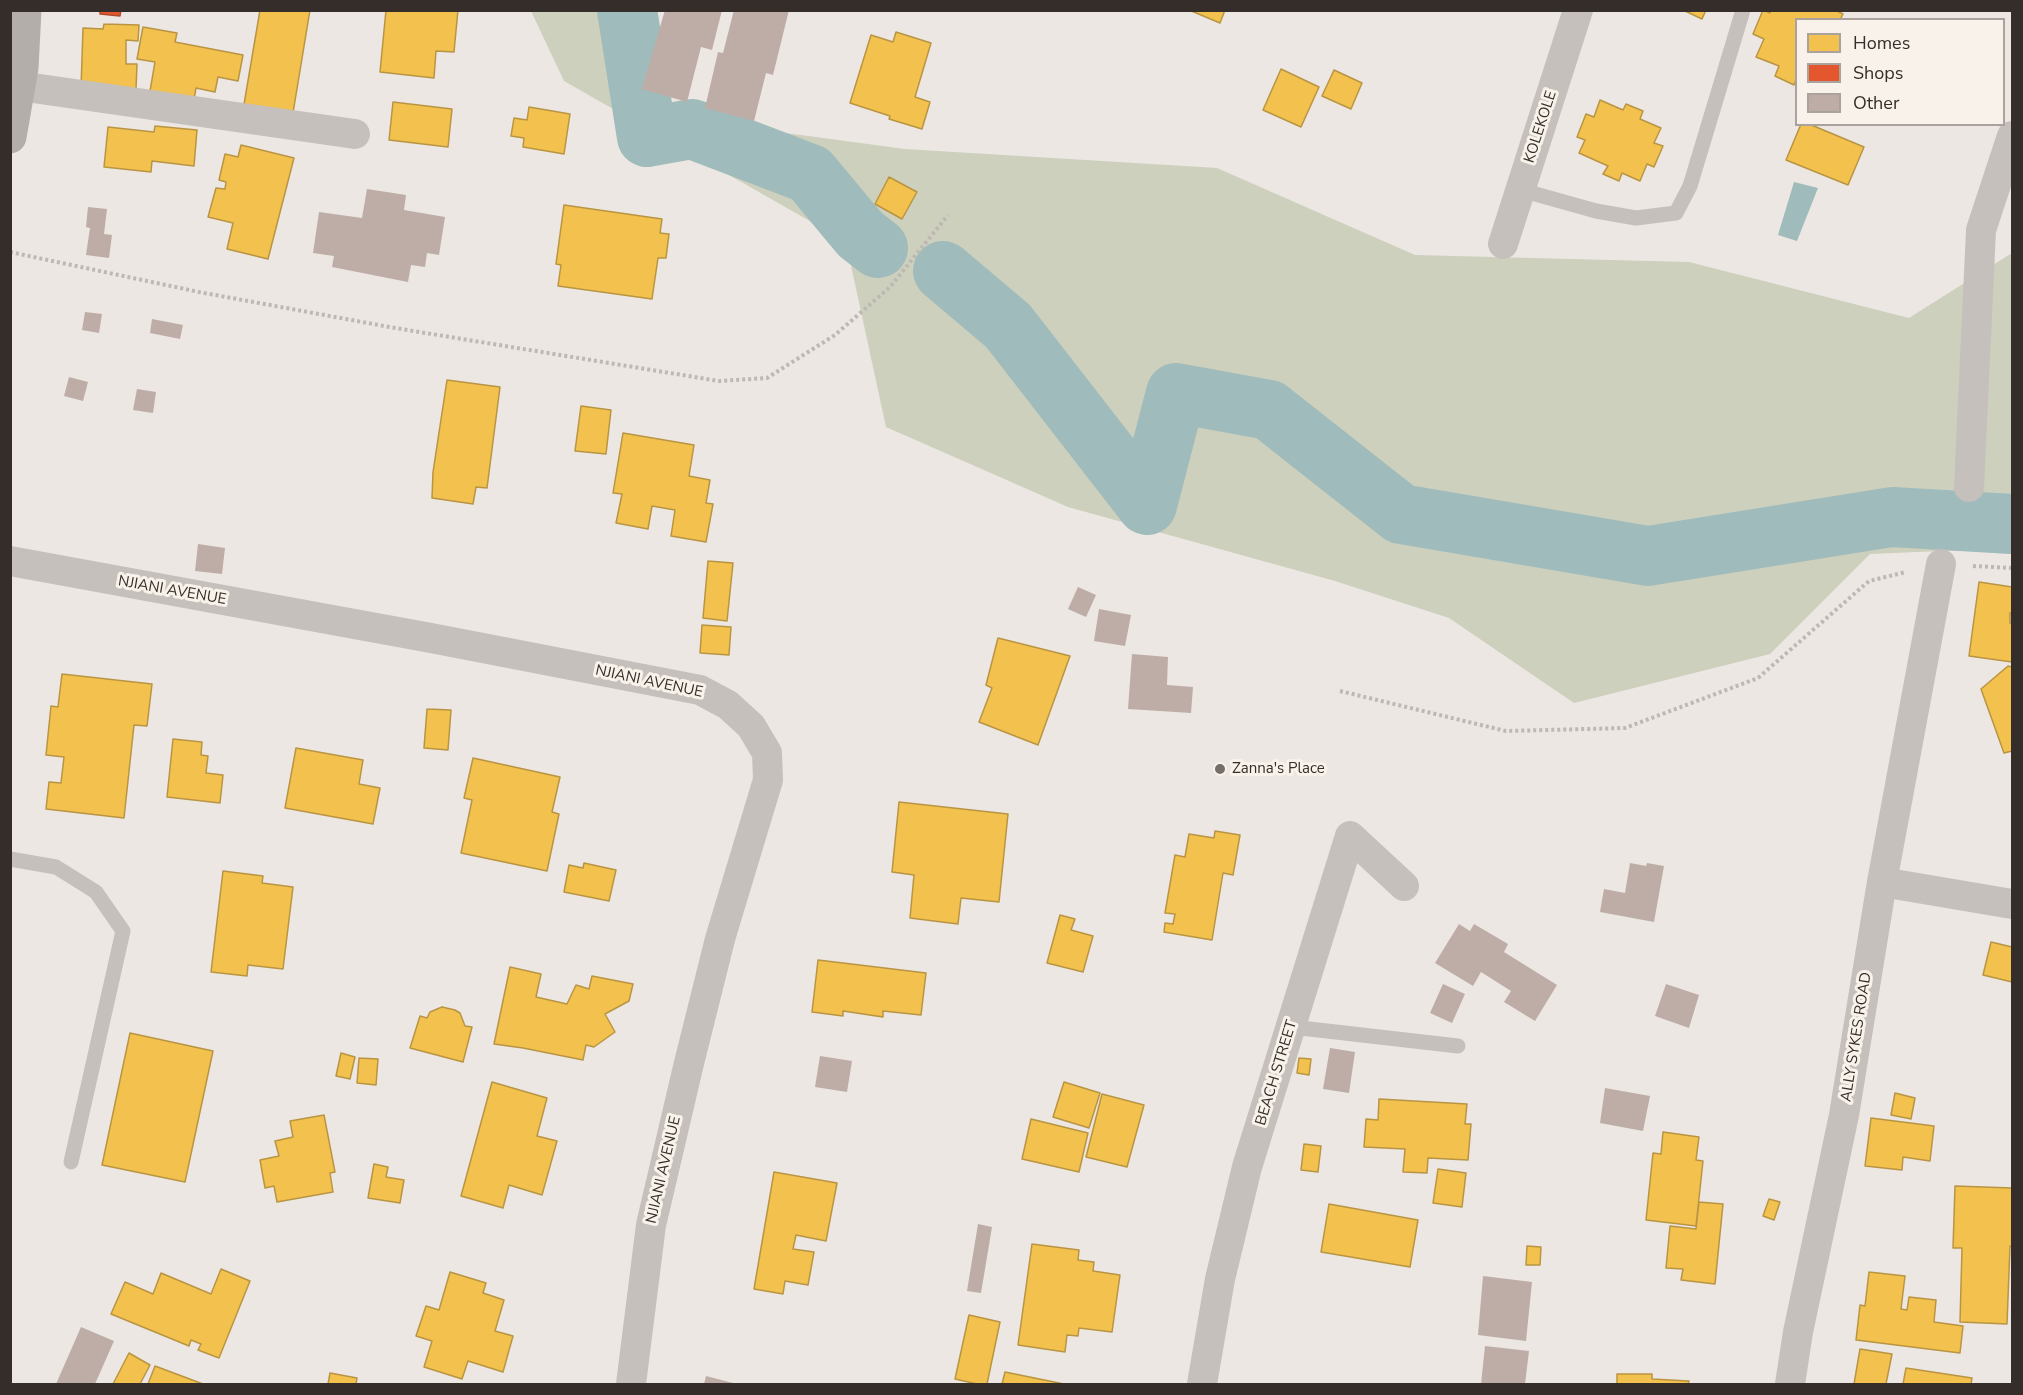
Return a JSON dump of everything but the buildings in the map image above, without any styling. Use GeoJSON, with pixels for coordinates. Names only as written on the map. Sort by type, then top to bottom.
{"type":"FeatureCollection","features":[{"type":"Feature","properties":{"kind":"main road"},"geometry":{"type":"LineString","coordinates":[[10,137],[19,86],[25,10]]}},
{"type":"Feature","properties":{"kind":"street","name":"KOLEKOLE"},"geometry":{"type":"LineString","coordinates":[[1503,244],[1578,10]]}},
{"type":"Feature","properties":{"kind":"street"},"geometry":{"type":"LineString","coordinates":[[19,86],[355,134]]}},
{"type":"Feature","properties":{"kind":"street"},"geometry":{"type":"LineString","coordinates":[[1969,487],[1981,230],[2013,135]]}},
{"type":"Feature","properties":{"kind":"street","name":"NJIANI AVENUE"},"geometry":{"type":"LineString","coordinates":[[10,561],[700,690],[728,705],[751,726],[767,753],[768,780],[720,939],[651,1225],[631,1384]]}},
{"type":"Feature","properties":{"kind":"street","name":"ALLY SYKES ROAD"},"geometry":{"type":"LineString","coordinates":[[1790,1384],[1798,1332],[1845,1115],[1882,882],[1941,564]]}},
{"type":"Feature","properties":{"kind":"street","name":"BEACH STREET"},"geometry":{"type":"LineString","coordinates":[[1202,1384],[1220,1279],[1247,1167],[1292,1027],[1304,977],[1350,836],[1404,886]]}},
{"type":"Feature","properties":{"kind":"street"},"geometry":{"type":"LineString","coordinates":[[1882,882],[2013,904]]}},
{"type":"Feature","properties":{"kind":"lane"},"geometry":{"type":"LineString","coordinates":[[1521,190],[1596,211],[1636,218],[1676,213],[1690,186],[1743,10]]}},
{"type":"Feature","properties":{"kind":"lane"},"geometry":{"type":"LineString","coordinates":[[10,859],[56,867],[96,892],[123,931],[71,1162]]}},
{"type":"Feature","properties":{"kind":"lane"},"geometry":{"type":"LineString","coordinates":[[1292,1027],[1458,1046]]}},
{"type":"Feature","properties":{"kind":"path"},"geometry":{"type":"LineString","coordinates":[[10,252],[199,292],[395,328],[719,381],[767,378],[835,335],[890,287],[948,215]]}},
{"type":"Feature","properties":{"kind":"path"},"geometry":{"type":"LineString","coordinates":[[1340,691],[1506,731],[1625,728],[1758,678],[1869,581],[1941,564],[2013,568]]}},
{"type":"Feature","properties":{"kind":"green space"},"geometry":{"type":"Polygon","coordinates":[[[531,11],[627,11],[632,49],[634,99],[657,129],[741,127],[905,149],[1217,168],[1415,255],[1689,262],[1909,318],[2012,253],[2012,548],[1870,554],[1770,654],[1574,703],[1449,618],[1335,581],[1068,507],[886,427],[847,247],[808,220],[564,81],[531,11]]]}},
{"type":"Feature","properties":{"kind":"water"},"geometry":{"type":"Polygon","coordinates":[[[1794,182],[1818,188],[1797,241],[1778,235],[1794,182]]]}},
{"type":"Feature","properties":{"kind":"waterway"},"geometry":{"type":"LineString","coordinates":[[627,10],[647,137],[692,129],[810,174],[860,234],[878,248]]}},
{"type":"Feature","properties":{"kind":"waterway"},"geometry":{"type":"LineString","coordinates":[[943,271],[1008,326],[1147,505],[1176,393],[1269,410],[1401,514],[1648,556],[1892,517],[2012,524]]}},
{"type":"Feature","properties":{"kind":"place","name":"Zanna's Place"},"geometry":{"type":"Point","coordinates":[1220,769]}}]}
